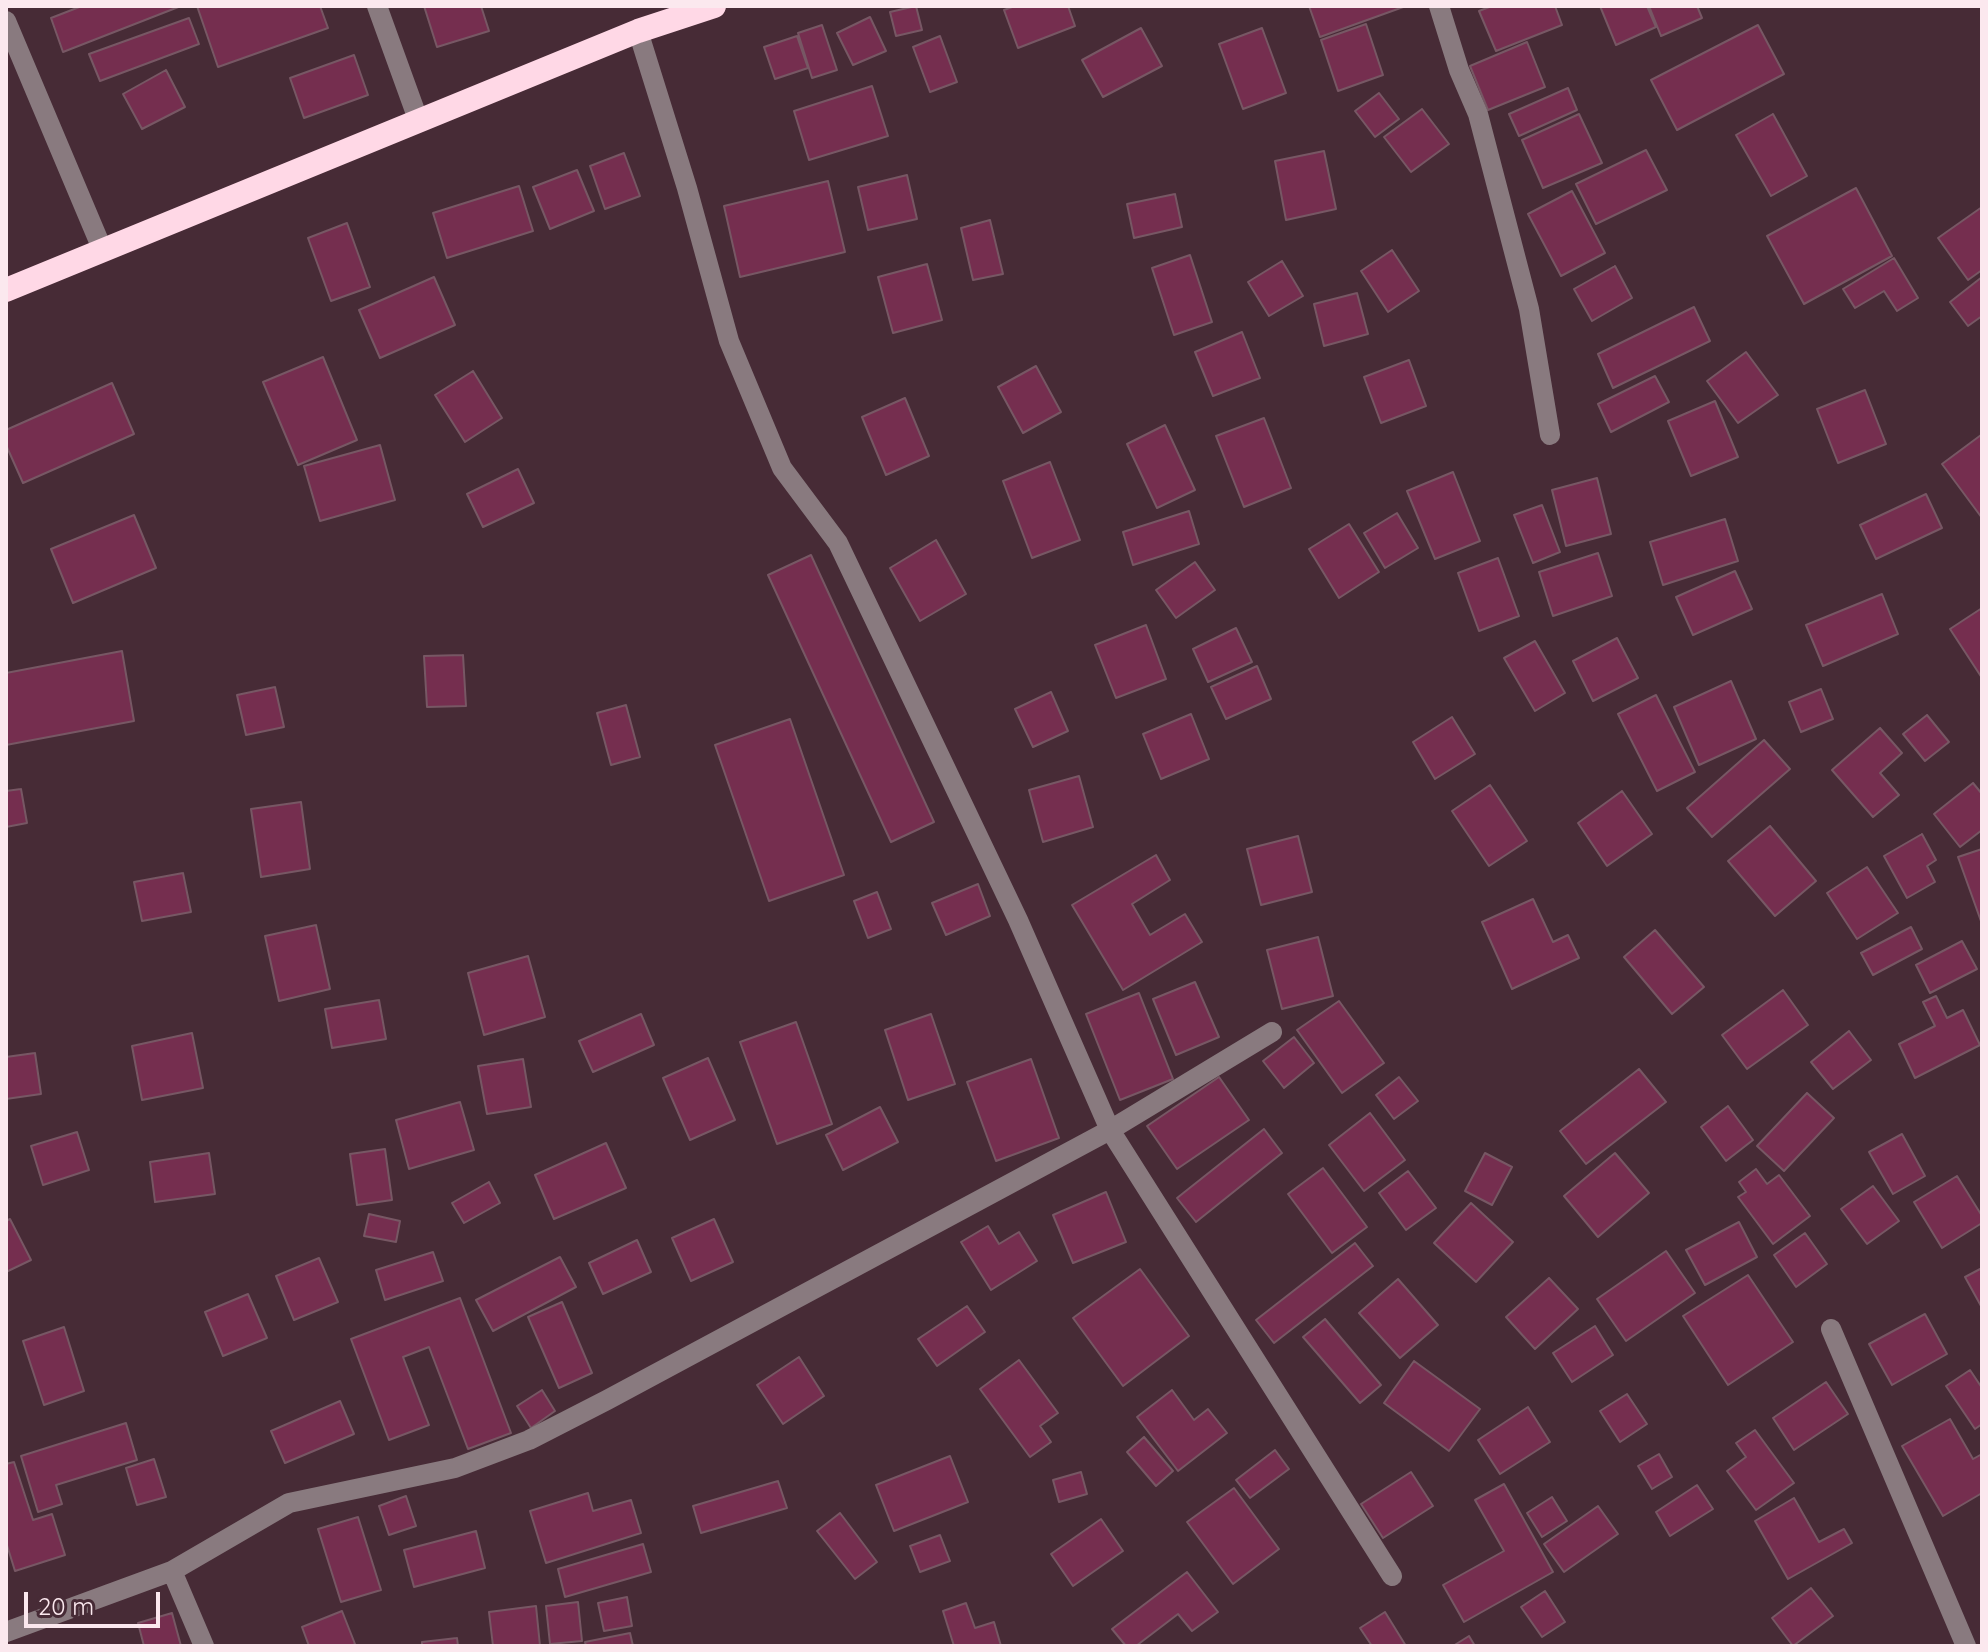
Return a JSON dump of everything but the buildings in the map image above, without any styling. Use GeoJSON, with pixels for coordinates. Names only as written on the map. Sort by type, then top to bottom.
{"type":"FeatureCollection","features":[{"type":"Feature","properties":{"kind":"highway"},"geometry":{"type":"LineString","coordinates":[[6,290],[638,31],[714,6]]}},
{"type":"Feature","properties":{"kind":"street"},"geometry":{"type":"LineString","coordinates":[[377,6],[419,122]]}},
{"type":"Feature","properties":{"kind":"street"},"geometry":{"type":"LineString","coordinates":[[1439,6],[1459,70],[1478,114],[1529,309],[1550,435]]}},
{"type":"Feature","properties":{"kind":"street"},"geometry":{"type":"LineString","coordinates":[[6,21],[103,251]]}},
{"type":"Feature","properties":{"kind":"street"},"geometry":{"type":"LineString","coordinates":[[638,31],[687,188],[729,341],[782,468],[838,543],[1018,920],[1110,1130],[1392,1576]]}},
{"type":"Feature","properties":{"kind":"street"},"geometry":{"type":"LineString","coordinates":[[6,1632],[172,1571],[289,1503],[455,1468],[529,1440],[1110,1130],[1272,1032]]}},
{"type":"Feature","properties":{"kind":"street"},"geometry":{"type":"LineString","coordinates":[[1831,1329],[1966,1646]]}},
{"type":"Feature","properties":{"kind":"street"},"geometry":{"type":"LineString","coordinates":[[172,1571],[204,1646]]}}]}
